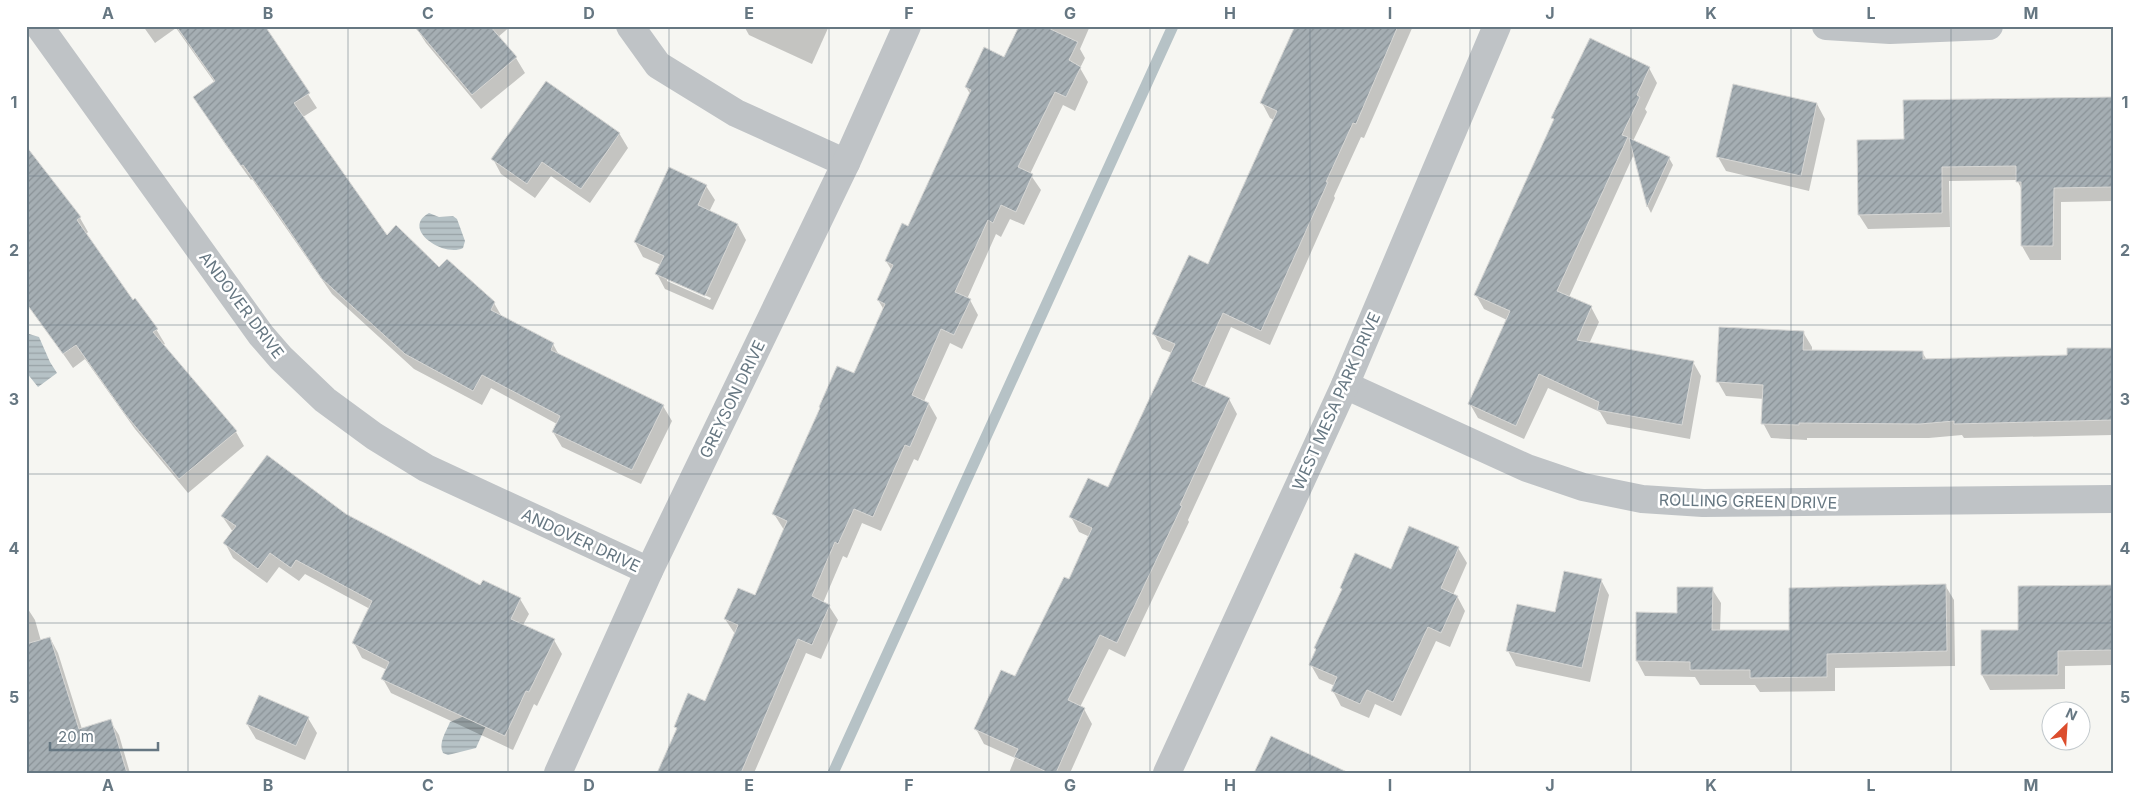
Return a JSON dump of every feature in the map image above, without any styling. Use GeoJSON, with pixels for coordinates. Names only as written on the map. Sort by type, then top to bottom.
{"type":"FeatureCollection","features":[{"type":"Feature","properties":{"kind":"street","name":"ANDOVER DRIVE"},"geometry":{"type":"LineString","coordinates":[[39,26],[260,335],[325,400],[374,436],[426,468],[649,572]]}},
{"type":"Feature","properties":{"kind":"street"},"geometry":{"type":"LineString","coordinates":[[630,26],[658,65],[736,113],[846,163]]}},
{"type":"Feature","properties":{"kind":"street","name":"GREYSON DRIVE"},"geometry":{"type":"LineString","coordinates":[[558,773],[649,572],[846,163],[907,26]]}},
{"type":"Feature","properties":{"kind":"street","name":"WEST MESA PARK DRIVE"},"geometry":{"type":"LineString","coordinates":[[1167,773],[1345,385],[1497,26]]}},
{"type":"Feature","properties":{"kind":"street"},"geometry":{"type":"LineString","coordinates":[[1826,26],[1890,30],[1989,26]]}},
{"type":"Feature","properties":{"kind":"street","name":"ROLLING GREEN DRIVE"},"geometry":{"type":"LineString","coordinates":[[1345,385],[1526,468],[1583,487],[1642,499],[1702,504],[2113,499]]}},
{"type":"Feature","properties":{"kind":"shaded area"},"geometry":{"type":"Polygon","coordinates":[[[429,213],[439,217],[453,216],[457,219],[465,241],[463,248],[455,250],[436,246],[422,234],[419,227],[421,220],[429,213]]]}},
{"type":"Feature","properties":{"kind":"shaded area"},"geometry":{"type":"Polygon","coordinates":[[[26,333],[39,337],[57,373],[38,387],[26,372],[26,333]]]}},
{"type":"Feature","properties":{"kind":"shaded area"},"geometry":{"type":"Polygon","coordinates":[[[479,710],[492,712],[476,748],[448,755],[443,753],[441,745],[450,722],[479,710]]]}},
{"type":"Feature","properties":{"kind":"building"},"geometry":{"type":"Polygon","coordinates":[[[176,26],[265,26],[310,93],[294,103],[387,235],[396,225],[439,267],[447,259],[495,302],[491,310],[554,343],[551,350],[664,405],[632,470],[552,432],[560,416],[482,375],[473,391],[405,354],[322,279],[280,217],[243,165],[241,166],[193,97],[215,81],[176,26]]]}},
{"type":"Feature","properties":{"kind":"building"},"geometry":{"type":"Polygon","coordinates":[[[414,26],[490,26],[517,57],[472,95],[414,26]]]}},
{"type":"Feature","properties":{"kind":"building"},"geometry":{"type":"Polygon","coordinates":[[[1019,26],[1044,26],[1078,42],[1069,60],[1081,67],[1066,97],[1055,92],[1018,167],[1033,174],[1016,212],[1001,205],[993,223],[988,220],[955,292],[971,299],[954,335],[941,329],[912,395],[929,403],[910,447],[905,445],[873,517],[854,509],[838,544],[835,542],[812,596],[830,605],[812,645],[798,639],[741,773],[657,773],[677,728],[674,727],[688,693],[705,701],[738,625],[724,619],[738,588],[755,595],[787,521],[772,514],[837,366],[854,373],[885,304],[877,300],[893,265],[885,261],[902,223],[908,226],[971,90],[965,87],[984,47],[1004,57],[1019,26]]]}},
{"type":"Feature","properties":{"kind":"building"},"geometry":{"type":"Polygon","coordinates":[[[1295,26],[1398,26],[1356,124],[1353,123],[1261,331],[1223,313],[1192,381],[1230,398],[1180,505],[1182,506],[1117,643],[1100,635],[1068,700],[1085,708],[1056,773],[1049,773],[1014,757],[1018,749],[974,729],[1001,670],[1015,676],[1064,577],[1069,579],[1092,528],[1069,517],[1088,478],[1108,487],[1175,344],[1152,334],[1189,255],[1208,264],[1277,111],[1260,103],[1295,26]]]}},
{"type":"Feature","properties":{"kind":"building"},"geometry":{"type":"Polygon","coordinates":[[[1590,38],[1650,67],[1637,95],[1640,97],[1622,135],[1628,137],[1557,291],[1592,306],[1577,340],[1694,361],[1682,425],[1597,410],[1599,402],[1539,374],[1516,426],[1468,404],[1510,311],[1474,295],[1554,119],[1551,118],[1590,38]]]}},
{"type":"Feature","properties":{"kind":"building"},"geometry":{"type":"Polygon","coordinates":[[[546,81],[620,133],[581,189],[542,162],[527,184],[491,159],[546,81]]]}},
{"type":"Feature","properties":{"kind":"building"},"geometry":{"type":"Polygon","coordinates":[[[1733,84],[1817,103],[1801,176],[1716,157],[1733,84]]]}},
{"type":"Feature","properties":{"kind":"building"},"geometry":{"type":"Polygon","coordinates":[[[2113,97],[2113,187],[2054,188],[2053,246],[2021,246],[2021,182],[2016,182],[2016,166],[1942,167],[1942,213],[1858,215],[1857,140],[1904,139],[1903,100],[2113,97]]]}},
{"type":"Feature","properties":{"kind":"building"},"geometry":{"type":"Polygon","coordinates":[[[1629,138],[1670,157],[1647,207],[1629,138]]]}},
{"type":"Feature","properties":{"kind":"building"},"geometry":{"type":"Polygon","coordinates":[[[26,146],[81,217],[77,220],[133,300],[135,298],[158,329],[153,332],[237,431],[179,479],[125,414],[76,345],[63,354],[26,303],[26,146]]]}},
{"type":"Feature","properties":{"kind":"building"},"geometry":{"type":"Polygon","coordinates":[[[669,167],[707,185],[698,205],[738,224],[705,296],[655,274],[664,256],[634,242],[669,167]]]}},
{"type":"Feature","properties":{"kind":"building"},"geometry":{"type":"Polygon","coordinates":[[[1719,327],[1804,331],[1803,350],[1923,351],[1923,359],[2067,355],[2067,348],[2113,348],[2113,420],[1954,424],[1954,421],[1920,424],[1761,424],[1763,385],[1716,382],[1719,327]]]}},
{"type":"Feature","properties":{"kind":"building"},"geometry":{"type":"Polygon","coordinates":[[[267,455],[346,514],[480,585],[483,580],[521,598],[511,619],[555,639],[529,692],[526,691],[505,736],[381,679],[389,662],[352,643],[372,601],[296,560],[291,568],[270,553],[258,569],[223,543],[236,526],[221,516],[267,455]]]}},
{"type":"Feature","properties":{"kind":"building"},"geometry":{"type":"Polygon","coordinates":[[[1409,526],[1459,547],[1441,588],[1458,596],[1441,633],[1428,627],[1393,702],[1367,690],[1360,704],[1331,691],[1337,677],[1309,665],[1316,649],[1314,648],[1342,589],[1340,588],[1355,553],[1391,569],[1409,526]]]}},
{"type":"Feature","properties":{"kind":"building"},"geometry":{"type":"Polygon","coordinates":[[[1564,571],[1602,579],[1582,668],[1506,651],[1517,604],[1555,612],[1564,571]]]}},
{"type":"Feature","properties":{"kind":"building"},"geometry":{"type":"Polygon","coordinates":[[[1946,584],[1947,651],[1827,654],[1827,677],[1750,678],[1750,670],[1690,670],[1690,662],[1636,661],[1636,612],[1677,613],[1677,587],[1713,587],[1712,630],[1789,630],[1789,588],[1946,584]]]}},
{"type":"Feature","properties":{"kind":"building"},"geometry":{"type":"Polygon","coordinates":[[[2113,585],[2113,650],[2058,651],[2058,675],[1981,675],[1981,630],[2018,630],[2018,586],[2113,585]]]}},
{"type":"Feature","properties":{"kind":"building"},"geometry":{"type":"Polygon","coordinates":[[[50,637],[79,729],[111,719],[127,773],[26,773],[26,644],[50,637]]]}},
{"type":"Feature","properties":{"kind":"building"},"geometry":{"type":"Polygon","coordinates":[[[259,695],[309,717],[296,746],[246,724],[259,695]]]}},
{"type":"Feature","properties":{"kind":"building"},"geometry":{"type":"Polygon","coordinates":[[[1271,736],[1349,773],[1254,773],[1271,736]]]}},
{"type":"Feature","properties":{"kind":"waterway"},"geometry":{"type":"LineString","coordinates":[[833,773],[1173,26]]}}]}
